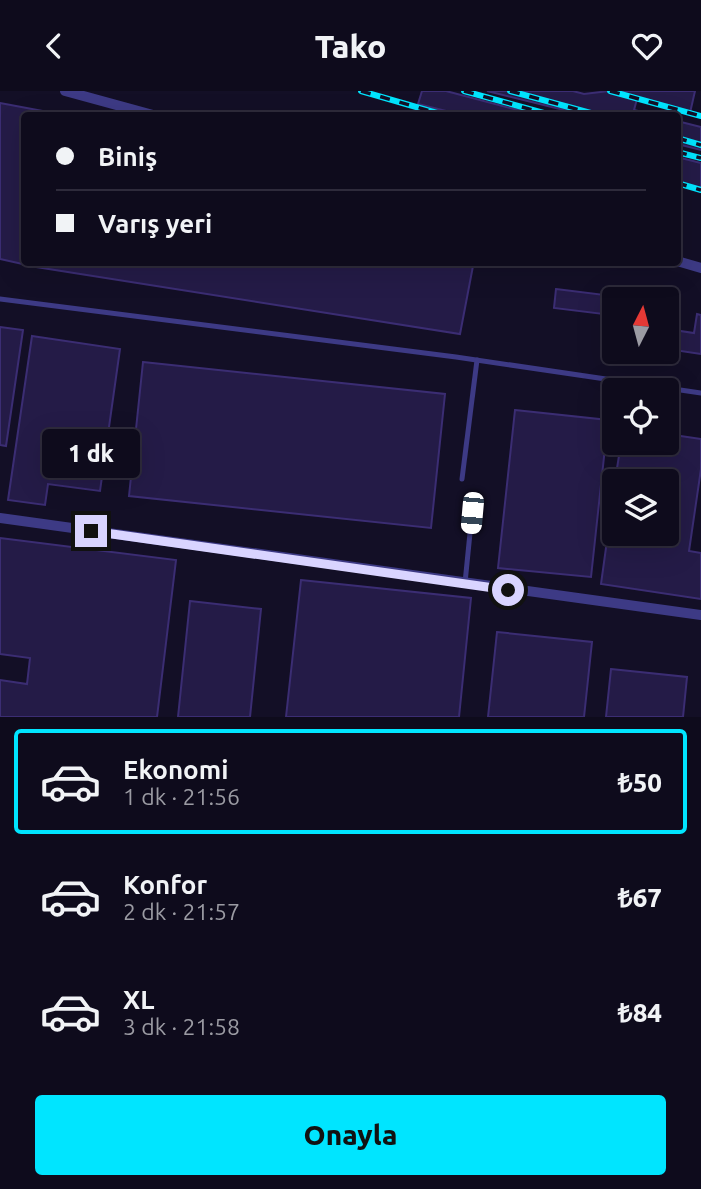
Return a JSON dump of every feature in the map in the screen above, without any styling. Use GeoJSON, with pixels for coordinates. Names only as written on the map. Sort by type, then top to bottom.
{"type":"FeatureCollection","features":[{"type":"Feature","properties":{"kind":"street"},"geometry":{"type":"LineString","coordinates":[[65,91],[142,112]]}},
{"type":"Feature","properties":{"kind":"street"},"geometry":{"type":"LineString","coordinates":[[681,262],[701,268]]}},
{"type":"Feature","properties":{"kind":"street"},"geometry":{"type":"LineString","coordinates":[[0,518],[701,615]]}},
{"type":"Feature","properties":{"kind":"lane"},"geometry":{"type":"LineString","coordinates":[[0,299],[477,360],[701,393]]}},
{"type":"Feature","properties":{"kind":"lane"},"geometry":{"type":"LineString","coordinates":[[462,479],[477,360]]}},
{"type":"Feature","properties":{"kind":"lane"},"geometry":{"type":"LineString","coordinates":[[465,584],[472,513]]}},
{"type":"Feature","properties":{"kind":"building"},"geometry":{"type":"Polygon","coordinates":[[[422,91],[446,91],[525,112],[450,112],[418,104],[422,91]]]}},
{"type":"Feature","properties":{"kind":"building"},"geometry":{"type":"Polygon","coordinates":[[[487,91],[573,91],[584,94],[609,91],[695,91],[690,113],[637,99],[634,110],[642,112],[572,112],[487,91]]]}},
{"type":"Feature","properties":{"kind":"building"},"geometry":{"type":"Polygon","coordinates":[[[0,103],[48,112],[21,112],[21,264],[0,259],[0,103]]]}},
{"type":"Feature","properties":{"kind":"building"},"geometry":{"type":"Polygon","coordinates":[[[681,122],[701,127],[701,150],[681,145],[681,122]]]}},
{"type":"Feature","properties":{"kind":"building"},"geometry":{"type":"Polygon","coordinates":[[[681,158],[701,163],[701,188],[681,183],[681,158]]]}},
{"type":"Feature","properties":{"kind":"building"},"geometry":{"type":"Polygon","coordinates":[[[32,266],[473,266],[460,334],[32,266]]]}},
{"type":"Feature","properties":{"kind":"building"},"geometry":{"type":"Polygon","coordinates":[[[556,289],[602,295],[602,314],[554,308],[556,289]]]}},
{"type":"Feature","properties":{"kind":"building"},"geometry":{"type":"Polygon","coordinates":[[[697,314],[701,315],[701,354],[679,351],[679,331],[694,333],[697,314]]]}},
{"type":"Feature","properties":{"kind":"building"},"geometry":{"type":"Polygon","coordinates":[[[0,327],[23,330],[6,446],[0,445],[0,327]]]}},
{"type":"Feature","properties":{"kind":"building"},"geometry":{"type":"Polygon","coordinates":[[[32,336],[120,349],[100,491],[48,484],[45,505],[8,500],[32,336]]]}},
{"type":"Feature","properties":{"kind":"building"},"geometry":{"type":"Polygon","coordinates":[[[143,362],[445,394],[431,528],[129,496],[143,362]]]}},
{"type":"Feature","properties":{"kind":"building"},"geometry":{"type":"Polygon","coordinates":[[[515,410],[602,419],[602,455],[604,455],[591,577],[498,568],[515,410]]]}},
{"type":"Feature","properties":{"kind":"building"},"geometry":{"type":"Polygon","coordinates":[[[679,436],[701,439],[701,469],[689,551],[701,553],[701,599],[601,584],[606,546],[679,546],[679,469],[617,469],[619,455],[679,455],[679,436]]]}},
{"type":"Feature","properties":{"kind":"building"},"geometry":{"type":"Polygon","coordinates":[[[0,538],[176,560],[157,717],[0,717],[0,680],[27,684],[30,658],[0,654],[0,538]]]}},
{"type":"Feature","properties":{"kind":"building"},"geometry":{"type":"Polygon","coordinates":[[[301,580],[471,598],[459,717],[286,717],[301,580]]]}},
{"type":"Feature","properties":{"kind":"building"},"geometry":{"type":"Polygon","coordinates":[[[190,601],[261,609],[250,717],[178,717],[190,601]]]}},
{"type":"Feature","properties":{"kind":"building"},"geometry":{"type":"Polygon","coordinates":[[[497,632],[592,642],[584,717],[488,717],[497,632]]]}},
{"type":"Feature","properties":{"kind":"building"},"geometry":{"type":"Polygon","coordinates":[[[611,669],[687,677],[683,717],[606,717],[611,669]]]}},
{"type":"Feature","properties":{"kind":"railway"},"geometry":{"type":"LineString","coordinates":[[361,91],[434,112]]}},
{"type":"Feature","properties":{"kind":"railway"},"geometry":{"type":"LineString","coordinates":[[464,91],[540,112]]}},
{"type":"Feature","properties":{"kind":"railway"},"geometry":{"type":"LineString","coordinates":[[510,91],[587,112]]}},
{"type":"Feature","properties":{"kind":"railway"},"geometry":{"type":"LineString","coordinates":[[610,91],[701,116]]}},
{"type":"Feature","properties":{"kind":"railway"},"geometry":{"type":"LineString","coordinates":[[681,139],[701,145]]}},
{"type":"Feature","properties":{"kind":"railway"},"geometry":{"type":"LineString","coordinates":[[681,153],[701,158]]}},
{"type":"Feature","properties":{"kind":"railway"},"geometry":{"type":"LineString","coordinates":[[681,184],[701,190]]}},
{"type":"Feature","properties":{"kind":"route"},"geometry":{"type":"LineString","coordinates":[[91,531],[508,590]]}}]}
